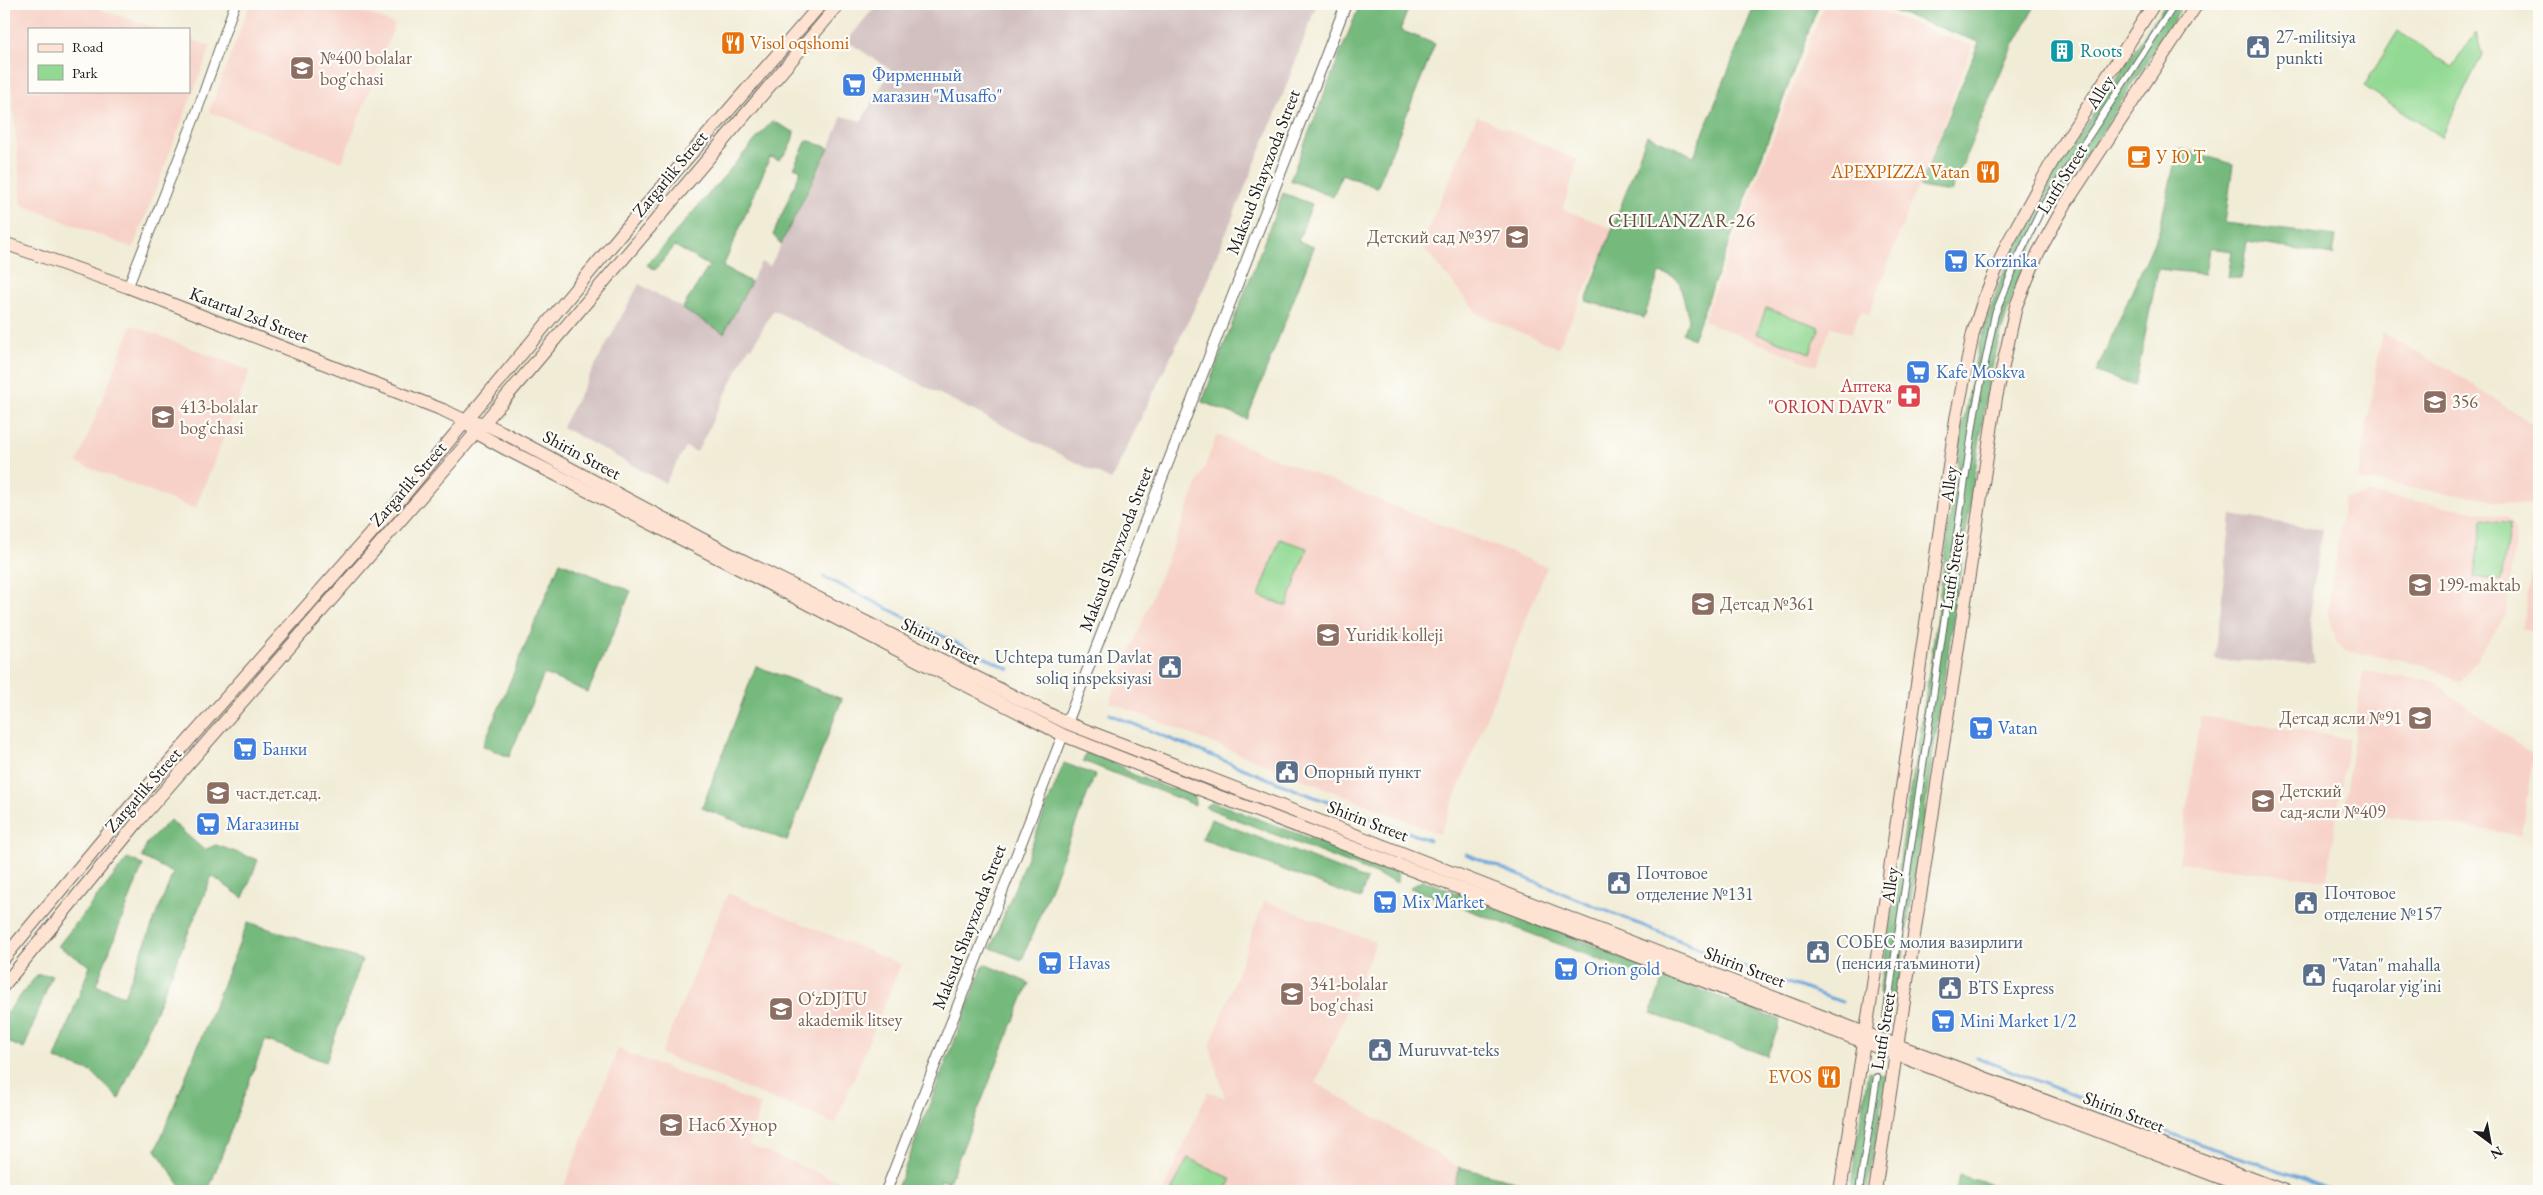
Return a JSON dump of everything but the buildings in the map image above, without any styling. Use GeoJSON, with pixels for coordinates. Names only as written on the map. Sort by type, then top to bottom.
{"type":"FeatureCollection","features":[{"type":"Feature","properties":{"kind":"main road","name":"Zargarlik Street"},"geometry":{"type":"LineString","coordinates":[[4,958],[129,808],[395,506],[623,232],[821,4]]}},
{"type":"Feature","properties":{"kind":"main road","name":"Zargarlik Street"},"geometry":{"type":"LineString","coordinates":[[4,985],[140,819],[479,427],[838,4]]}},
{"type":"Feature","properties":{"kind":"main road","name":"Lutfi Street"},"geometry":{"type":"LineString","coordinates":[[1840,1191],[1865,1037],[1956,419],[1973,333],[1994,273],[2026,205],[2154,4]]}},
{"type":"Feature","properties":{"kind":"main road","name":"Lutfi Street"},"geometry":{"type":"LineString","coordinates":[[1875,1191],[1996,398],[2016,306],[2038,252],[2066,203],[2197,4]]}},
{"type":"Feature","properties":{"kind":"main road","name":"Katartal 2sd Street"},"geometry":{"type":"LineString","coordinates":[[4,243],[128,286],[418,398],[466,421]]}},
{"type":"Feature","properties":{"kind":"main road","name":"Shirin Street"},"geometry":{"type":"LineString","coordinates":[[466,421],[736,557],[1065,729],[1207,792],[1415,864]]}},
{"type":"Feature","properties":{"kind":"main road","name":"Shirin Street"},"geometry":{"type":"LineString","coordinates":[[1065,729],[1212,779],[1430,870],[1865,1037],[2255,1191]]}},
{"type":"Feature","properties":{"kind":"main road"},"geometry":{"type":"LineString","coordinates":[[1207,792],[1212,779]]}},
{"type":"Feature","properties":{"kind":"main road","name":"Shirin Street"},"geometry":{"type":"LineString","coordinates":[[1898,1050],[2285,1191]]}},
{"type":"Feature","properties":{"kind":"street"},"geometry":{"type":"LineString","coordinates":[[128,286],[196,114],[235,4]]}},
{"type":"Feature","properties":{"kind":"street","name":"Maksud Shayxzoda Street"},"geometry":{"type":"LineString","coordinates":[[886,1191],[1346,4]]}},
{"type":"Feature","properties":{"kind":"street","name":"Alley"},"geometry":{"type":"LineString","coordinates":[[1886,1016],[1974,420],[1995,314],[2015,264],[2043,206],[2175,4]]}},
{"type":"Feature","properties":{"kind":"street"},"geometry":{"type":"LineString","coordinates":[[1859,1191],[1877,1076]]}},
{"type":"Feature","properties":{"kind":"shaded area"},"geometry":{"type":"Polygon","coordinates":[[[4,4],[101,4],[99,9],[156,28],[28,28],[28,92],[190,92],[190,39],[211,46],[133,248],[22,205],[4,4]]]}},
{"type":"Feature","properties":{"kind":"shaded area","name":"№400 bolalar bog'chasi"},"geometry":{"type":"Polygon","coordinates":[[[250,4],[342,4],[395,24],[342,162],[209,112],[250,4]]]}},
{"type":"Feature","properties":{"kind":"shaded area"},"geometry":{"type":"Polygon","coordinates":[[[877,4],[1317,4],[1276,113],[1214,262],[1210,276],[1111,480],[773,310],[752,348],[749,347],[697,452],[686,447],[665,483],[562,427],[639,284],[725,332],[761,262],[770,266],[824,161],[842,116],[861,121],[891,70],[847,41],[877,4]]]}},
{"type":"Feature","properties":{"kind":"shaded area"},"geometry":{"type":"Polygon","coordinates":[[[1824,4],[1862,4],[1972,46],[1922,182],[1914,195],[1869,314],[1861,311],[1851,334],[1831,327],[1816,366],[1703,321],[1824,4]]]}},
{"type":"Feature","properties":{"kind":"shaded area","name":"Детский сад №397"},"geometry":{"type":"Polygon","coordinates":[[[1477,116],[1578,160],[1563,209],[1614,229],[1558,348],[1479,315],[1421,245],[1477,116]]]}},
{"type":"Feature","properties":{"kind":"shaded area","name":"413-bolalar bogʻchasi"},"geometry":{"type":"Polygon","coordinates":[[[132,325],[250,371],[195,509],[77,463],[132,325]]]}},
{"type":"Feature","properties":{"kind":"shaded area","name":"356"},"geometry":{"type":"Polygon","coordinates":[[[2382,332],[2458,375],[2539,428],[2539,447],[2532,506],[2358,480],[2382,332]]]}},
{"type":"Feature","properties":{"kind":"shaded area","name":"Yuridik kolleji"},"geometry":{"type":"Polygon","coordinates":[[[1217,435],[1547,567],[1440,834],[1110,702],[1217,435]]]}},
{"type":"Feature","properties":{"kind":"shaded area","name":"199-maktab"},"geometry":{"type":"Polygon","coordinates":[[[2368,493],[2507,517],[2516,533],[2506,615],[2460,684],[2425,664],[2345,651],[2336,641],[2328,611],[2344,499],[2368,493]]]}},
{"type":"Feature","properties":{"kind":"shaded area"},"geometry":{"type":"Polygon","coordinates":[[[2231,515],[2322,529],[2309,617],[2314,663],[2215,660],[2231,515]]]}},
{"type":"Feature","properties":{"kind":"shaded area"},"geometry":{"type":"Polygon","coordinates":[[[2539,521],[2539,631],[2522,629],[2539,521]]]}},
{"type":"Feature","properties":{"kind":"shaded area","name":"Детсад ясли №91"},"geometry":{"type":"Polygon","coordinates":[[[2363,671],[2433,681],[2533,756],[2521,835],[2344,810],[2363,671]]]}},
{"type":"Feature","properties":{"kind":"shaded area","name":"Детский сад-ясли №409"},"geometry":{"type":"Polygon","coordinates":[[[2200,716],[2349,738],[2327,880],[2179,863],[2200,716]]]}},
{"type":"Feature","properties":{"kind":"shaded area","name":"OʻzDJTU akademik litsey"},"geometry":{"type":"Polygon","coordinates":[[[728,893],[901,964],[835,1124],[661,1054],[728,893]]]}},
{"type":"Feature","properties":{"kind":"shaded area"},"geometry":{"type":"Polygon","coordinates":[[[1264,901],[1376,942],[1316,1083],[1459,1167],[1453,1191],[1163,1191],[1208,1091],[1225,1098],[1210,1046],[1264,901]]]}},
{"type":"Feature","properties":{"kind":"shaded area","name":"Насб Хунор"},"geometry":{"type":"Polygon","coordinates":[[[618,1049],[761,1105],[749,1145],[863,1191],[562,1191],[618,1049]]]}},
{"type":"Feature","properties":{"kind":"green space"},"geometry":{"type":"Polygon","coordinates":[[[1360,4],[1410,4],[1400,30],[1435,44],[1377,188],[1342,174],[1333,197],[1290,180],[1360,4]]]}},
{"type":"Feature","properties":{"kind":"green space"},"geometry":{"type":"Polygon","coordinates":[[[1755,4],[1819,4],[1693,339],[1682,333],[1689,319],[1679,281],[1674,277],[1659,273],[1644,318],[1586,301],[1647,135],[1694,156],[1755,4]]]}},
{"type":"Feature","properties":{"kind":"green space"},"geometry":{"type":"Polygon","coordinates":[[[1875,4],[2029,4],[2035,6],[2007,57],[1951,192],[1920,187],[1979,42],[1875,4]]]}},
{"type":"Feature","properties":{"kind":"green space"},"geometry":{"type":"Polygon","coordinates":[[[2165,4],[2184,4],[2049,215],[2020,277],[2005,319],[1988,385],[1897,995],[1879,993],[1930,668],[1962,430],[1979,343],[2001,279],[2035,204],[2165,4]]]}},
{"type":"Feature","properties":{"kind":"green space"},"geometry":{"type":"Polygon","coordinates":[[[2398,31],[2452,67],[2476,32],[2482,55],[2441,137],[2364,86],[2398,31]]]}},
{"type":"Feature","properties":{"kind":"green space"},"geometry":{"type":"Polygon","coordinates":[[[772,121],[794,132],[791,144],[779,160],[770,157],[723,267],[751,282],[724,333],[682,309],[709,266],[675,246],[655,270],[647,265],[772,121]]]}},
{"type":"Feature","properties":{"kind":"green space"},"geometry":{"type":"Polygon","coordinates":[[[807,140],[829,148],[781,244],[773,235],[801,170],[794,167],[807,140]]]}},
{"type":"Feature","properties":{"kind":"green space"},"geometry":{"type":"Polygon","coordinates":[[[2178,148],[2233,164],[2225,223],[2336,236],[2333,255],[2247,242],[2241,279],[2228,277],[2232,251],[2209,248],[2205,274],[2158,269],[2135,386],[2096,372],[2159,231],[2178,148]]]}},
{"type":"Feature","properties":{"kind":"green space"},"geometry":{"type":"Polygon","coordinates":[[[1283,193],[1312,204],[1298,241],[1314,247],[1247,419],[1202,402],[1283,193]]]}},
{"type":"Feature","properties":{"kind":"green space"},"geometry":{"type":"Polygon","coordinates":[[[1766,308],[1820,327],[1810,353],[1757,334],[1766,308]]]}},
{"type":"Feature","properties":{"kind":"green space"},"geometry":{"type":"Polygon","coordinates":[[[2482,520],[2510,524],[2501,581],[2474,577],[2482,520]]]}},
{"type":"Feature","properties":{"kind":"green space"},"geometry":{"type":"Polygon","coordinates":[[[1280,539],[1307,548],[1287,606],[1259,596],[1280,539]]]}},
{"type":"Feature","properties":{"kind":"green space"},"geometry":{"type":"Polygon","coordinates":[[[560,562],[631,591],[588,692],[544,674],[509,757],[483,746],[560,562]]]}},
{"type":"Feature","properties":{"kind":"green space"},"geometry":{"type":"Polygon","coordinates":[[[756,666],[842,699],[787,841],[702,808],[756,666]]]}},
{"type":"Feature","properties":{"kind":"green space"},"geometry":{"type":"Polygon","coordinates":[[[1086,752],[1115,763],[1132,774],[1170,789],[1184,789],[1195,794],[1195,805],[1083,761],[1086,752]]]}},
{"type":"Feature","properties":{"kind":"green space"},"geometry":{"type":"Polygon","coordinates":[[[1064,763],[1095,775],[1022,960],[991,948],[1064,763]]]}},
{"type":"Feature","properties":{"kind":"green space"},"geometry":{"type":"Polygon","coordinates":[[[1213,802],[1397,871],[1398,883],[1205,807],[1213,802]]]}},
{"type":"Feature","properties":{"kind":"green space"},"geometry":{"type":"Polygon","coordinates":[[[1211,819],[1367,880],[1360,899],[1202,839],[1211,819]]]}},
{"type":"Feature","properties":{"kind":"green space"},"geometry":{"type":"Polygon","coordinates":[[[170,820],[204,850],[216,845],[258,860],[243,898],[212,876],[119,1099],[92,1072],[55,1059],[90,966],[58,946],[128,858],[143,865],[96,985],[124,996],[173,873],[142,857],[147,843],[170,820]]]}},
{"type":"Feature","properties":{"kind":"green space"},"geometry":{"type":"Polygon","coordinates":[[[1423,880],[1646,965],[1646,977],[1410,888],[1423,880]]]}},
{"type":"Feature","properties":{"kind":"green space"},"geometry":{"type":"Polygon","coordinates":[[[248,922],[362,960],[326,1062],[265,1040],[208,1191],[184,1191],[156,1150],[248,922]]]}},
{"type":"Feature","properties":{"kind":"green space"},"geometry":{"type":"Polygon","coordinates":[[[984,964],[1029,983],[949,1182],[941,1180],[936,1191],[896,1191],[984,964]]]}},
{"type":"Feature","properties":{"kind":"green space"},"geometry":{"type":"Polygon","coordinates":[[[37,975],[52,975],[24,1049],[4,1040],[4,1016],[37,975]]]}},
{"type":"Feature","properties":{"kind":"green space"},"geometry":{"type":"Polygon","coordinates":[[[1664,976],[1781,1020],[1767,1056],[1651,1013],[1664,976]]]}},
{"type":"Feature","properties":{"kind":"green space"},"geometry":{"type":"Polygon","coordinates":[[[1868,1071],[1887,1076],[1867,1191],[1850,1191],[1868,1071]]]}},
{"type":"Feature","properties":{"kind":"green space"},"geometry":{"type":"Polygon","coordinates":[[[1188,1158],[1232,1179],[1226,1191],[1171,1191],[1188,1158]]]}},
{"type":"Feature","properties":{"kind":"green space"},"geometry":{"type":"Polygon","coordinates":[[[1459,1167],[1546,1189],[1546,1191],[1453,1191],[1459,1167]]]}},
{"type":"Feature","properties":{"kind":"green space"},"geometry":{"type":"Polygon","coordinates":[[[1959,1175],[2012,1191],[1956,1191],[1959,1175]]]}},
{"type":"Feature","properties":{"kind":"waterway"},"geometry":{"type":"LineString","coordinates":[[824,577],[1009,669]]}},
{"type":"Feature","properties":{"kind":"waterway"},"geometry":{"type":"LineString","coordinates":[[1109,714],[1301,792],[1429,840]]}},
{"type":"Feature","properties":{"kind":"waterway"},"geometry":{"type":"LineString","coordinates":[[1466,854],[1763,974]]}},
{"type":"Feature","properties":{"kind":"waterway"},"geometry":{"type":"LineString","coordinates":[[1782,981],[1842,1002]]}},
{"type":"Feature","properties":{"kind":"waterway"},"geometry":{"type":"LineString","coordinates":[[1976,1057],[2185,1139],[2296,1176],[2332,1191]]}},
{"type":"Feature","properties":{"kind":"place","name":"Visol oqshomi"},"geometry":{"type":"Point","coordinates":[733,43]}},
{"type":"Feature","properties":{"kind":"place","name":"27-militsiya punkti"},"geometry":{"type":"Point","coordinates":[2258,47]}},
{"type":"Feature","properties":{"kind":"place","name":"Roots"},"geometry":{"type":"Point","coordinates":[2062,51]}},
{"type":"Feature","properties":{"kind":"place","name":"№400 bolalar bog'chasi"},"geometry":{"type":"Point","coordinates":[302,68]}},
{"type":"Feature","properties":{"kind":"place","name":"Фирменный магазин \"Musaffo\""},"geometry":{"type":"Point","coordinates":[854,85]}},
{"type":"Feature","properties":{"kind":"place","name":"У Ю Т"},"geometry":{"type":"Point","coordinates":[2139,157]}},
{"type":"Feature","properties":{"kind":"place","name":"APEXPIZZA Vatan"},"geometry":{"type":"Point","coordinates":[1988,172]}},
{"type":"Feature","properties":{"kind":"place","name":"Детский сад №397"},"geometry":{"type":"Point","coordinates":[1517,237]}},
{"type":"Feature","properties":{"kind":"place","name":"Korzinka"},"geometry":{"type":"Point","coordinates":[1956,261]}},
{"type":"Feature","properties":{"kind":"place","name":"Kafe Moskva"},"geometry":{"type":"Point","coordinates":[1918,372]}},
{"type":"Feature","properties":{"kind":"place","name":"Аптека \"ORION DAVR\""},"geometry":{"type":"Point","coordinates":[1909,396]}},
{"type":"Feature","properties":{"kind":"place","name":"356"},"geometry":{"type":"Point","coordinates":[2435,402]}},
{"type":"Feature","properties":{"kind":"place","name":"413-bolalar bogʻchasi"},"geometry":{"type":"Point","coordinates":[163,417]}},
{"type":"Feature","properties":{"kind":"place","name":"199-maktab"},"geometry":{"type":"Point","coordinates":[2420,585]}},
{"type":"Feature","properties":{"kind":"place","name":"Детсад №361"},"geometry":{"type":"Point","coordinates":[1703,604]}},
{"type":"Feature","properties":{"kind":"place","name":"Yuridik kolleji"},"geometry":{"type":"Point","coordinates":[1328,635]}},
{"type":"Feature","properties":{"kind":"place","name":"Uchtepa tuman Davlat soliq inspeksiyasi"},"geometry":{"type":"Point","coordinates":[1170,667]}},
{"type":"Feature","properties":{"kind":"place","name":"Детсад ясли №91"},"geometry":{"type":"Point","coordinates":[2420,718]}},
{"type":"Feature","properties":{"kind":"place","name":"Vatan"},"geometry":{"type":"Point","coordinates":[1981,728]}},
{"type":"Feature","properties":{"kind":"place","name":"Банки"},"geometry":{"type":"Point","coordinates":[245,749]}},
{"type":"Feature","properties":{"kind":"place","name":"Опорный пункт"},"geometry":{"type":"Point","coordinates":[1287,772]}},
{"type":"Feature","properties":{"kind":"place","name":"част.дет.сад."},"geometry":{"type":"Point","coordinates":[218,793]}},
{"type":"Feature","properties":{"kind":"place","name":"Детский сад-ясли №409"},"geometry":{"type":"Point","coordinates":[2263,801]}},
{"type":"Feature","properties":{"kind":"place","name":"Магазины"},"geometry":{"type":"Point","coordinates":[208,824]}},
{"type":"Feature","properties":{"kind":"place","name":"Почтовое отделение №131"},"geometry":{"type":"Point","coordinates":[1619,883]}},
{"type":"Feature","properties":{"kind":"place","name":"Mix Market"},"geometry":{"type":"Point","coordinates":[1385,902]}},
{"type":"Feature","properties":{"kind":"place","name":"Почтовое отделение №157"},"geometry":{"type":"Point","coordinates":[2306,903]}},
{"type":"Feature","properties":{"kind":"place","name":"СОБЕС молия вазирлиги (пенсия таъминоти)"},"geometry":{"type":"Point","coordinates":[1818,952]}},
{"type":"Feature","properties":{"kind":"place","name":"Havas"},"geometry":{"type":"Point","coordinates":[1050,963]}},
{"type":"Feature","properties":{"kind":"place","name":"Orion gold"},"geometry":{"type":"Point","coordinates":[1566,969]}},
{"type":"Feature","properties":{"kind":"place","name":"\"Vatan\" mahalla fuqarolar yig'ini"},"geometry":{"type":"Point","coordinates":[2314,975]}},
{"type":"Feature","properties":{"kind":"place","name":"BTS Express"},"geometry":{"type":"Point","coordinates":[1950,988]}},
{"type":"Feature","properties":{"kind":"place","name":"341-bolalar bog'chasi"},"geometry":{"type":"Point","coordinates":[1292,994]}},
{"type":"Feature","properties":{"kind":"place","name":"OʻzDJTU akademik litsey"},"geometry":{"type":"Point","coordinates":[781,1009]}},
{"type":"Feature","properties":{"kind":"place","name":"Mini Market 1/2"},"geometry":{"type":"Point","coordinates":[1943,1021]}},
{"type":"Feature","properties":{"kind":"place","name":"Muruvvat-teks"},"geometry":{"type":"Point","coordinates":[1380,1050]}},
{"type":"Feature","properties":{"kind":"place","name":"EVOS"},"geometry":{"type":"Point","coordinates":[1829,1077]}},
{"type":"Feature","properties":{"kind":"place","name":"Насб Хунор"},"geometry":{"type":"Point","coordinates":[671,1125]}},
{"type":"Feature","properties":{"kind":"district","name":"CHILANZAR-26"},"geometry":{"type":"Point","coordinates":[1682,220]}}]}
